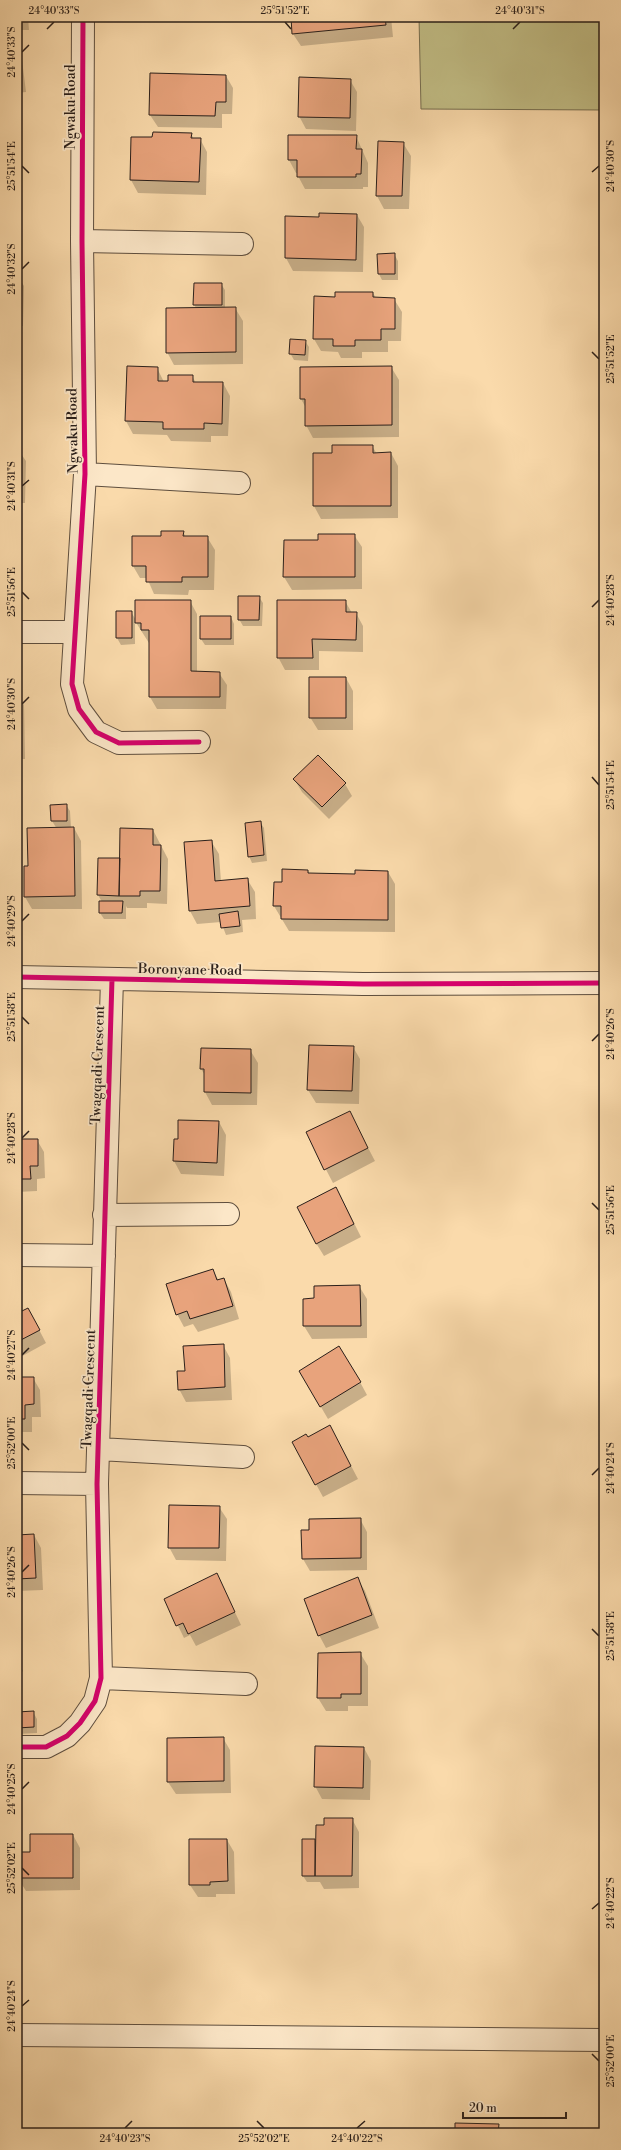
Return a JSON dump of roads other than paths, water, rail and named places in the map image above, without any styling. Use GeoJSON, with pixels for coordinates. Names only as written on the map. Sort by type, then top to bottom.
{"type":"FeatureCollection","features":[{"type":"Feature","properties":{"kind":"street","name":"Ngwaku Road"},"geometry":{"type":"LineString","coordinates":[[83,17],[82,241],[85,474],[74,632],[72,684],[79,709],[96,732],[119,743],[199,742]]}},
{"type":"Feature","properties":{"kind":"street"},"geometry":{"type":"LineString","coordinates":[[82,241],[242,244]]}},
{"type":"Feature","properties":{"kind":"street"},"geometry":{"type":"LineString","coordinates":[[85,474],[239,483]]}},
{"type":"Feature","properties":{"kind":"street"},"geometry":{"type":"LineString","coordinates":[[17,632],[74,632]]}},
{"type":"Feature","properties":{"kind":"street","name":"Boronyane Road"},"geometry":{"type":"LineString","coordinates":[[17,977],[363,984],[604,983]]}},
{"type":"Feature","properties":{"kind":"street","name":"Twagqadi Crescent"},"geometry":{"type":"LineString","coordinates":[[17,1747],[46,1748],[67,1736],[80,1723],[94,1701],[101,1678],[97,1484],[112,979]]}},
{"type":"Feature","properties":{"kind":"street"},"geometry":{"type":"LineString","coordinates":[[104,1215],[228,1214]]}},
{"type":"Feature","properties":{"kind":"street"},"geometry":{"type":"LineString","coordinates":[[17,1255],[104,1256]]}},
{"type":"Feature","properties":{"kind":"street"},"geometry":{"type":"LineString","coordinates":[[98,1449],[243,1457]]}},
{"type":"Feature","properties":{"kind":"street"},"geometry":{"type":"LineString","coordinates":[[17,1483],[97,1484]]}},
{"type":"Feature","properties":{"kind":"street"},"geometry":{"type":"LineString","coordinates":[[101,1678],[246,1684]]}},
{"type":"Feature","properties":{"kind":"street"},"geometry":{"type":"LineString","coordinates":[[17,2034],[604,2040]]}}]}
